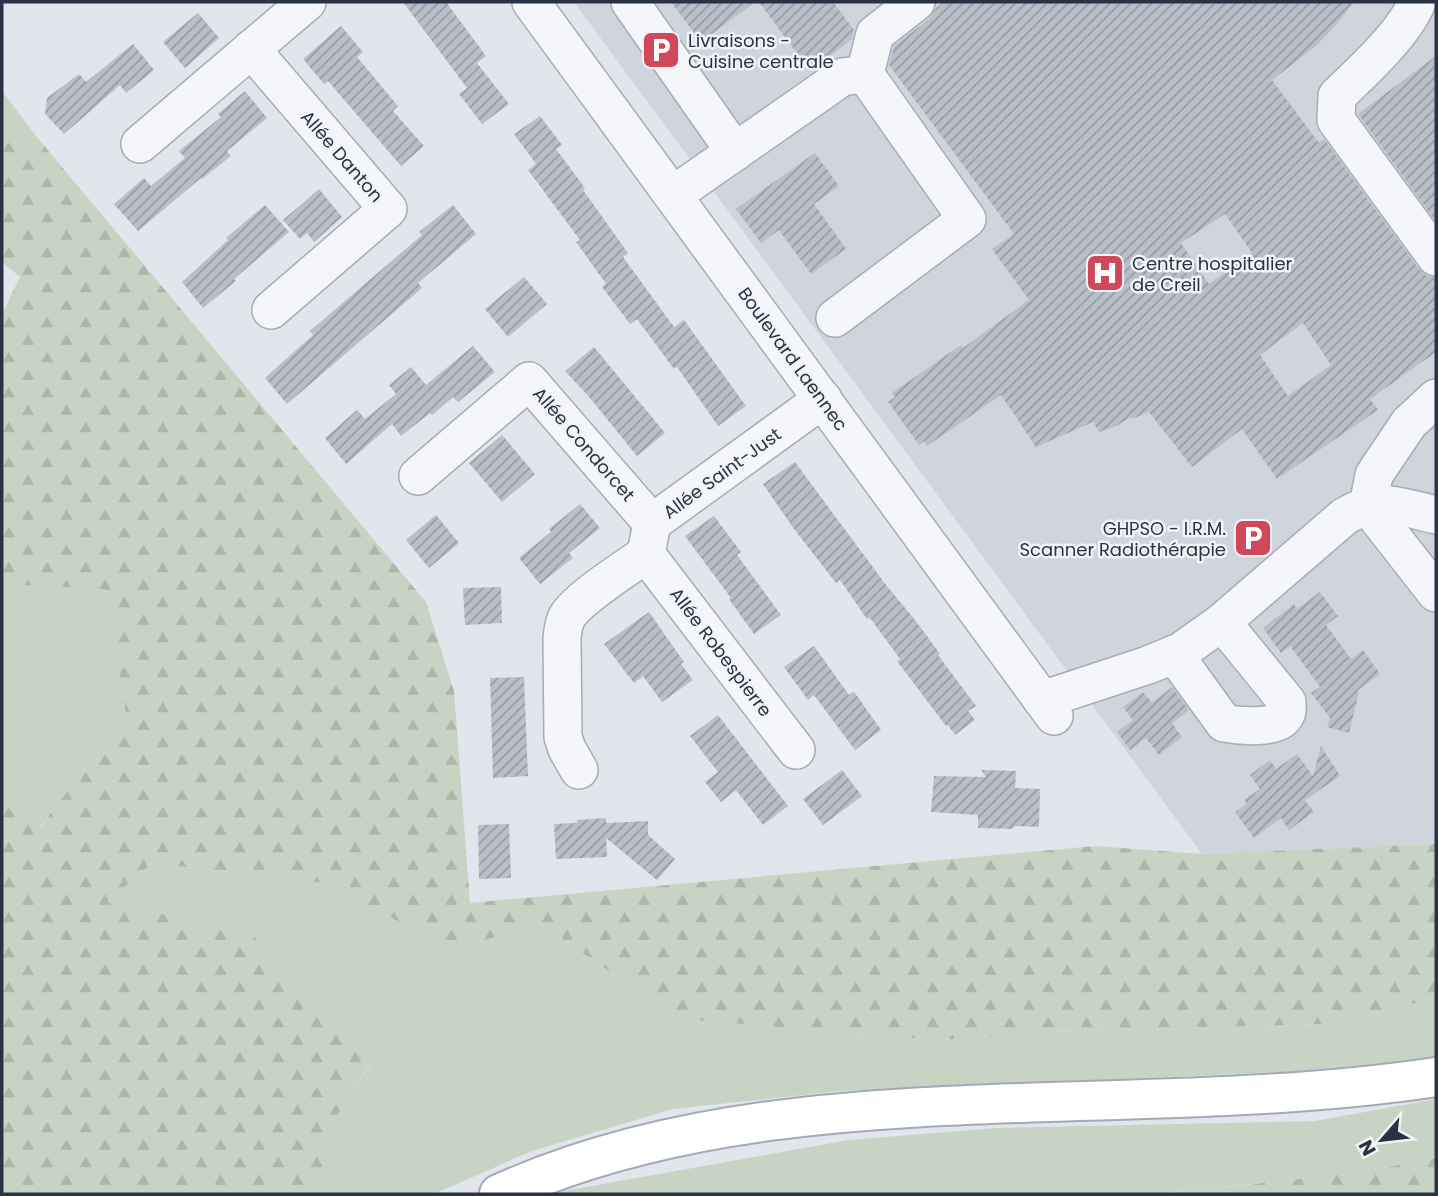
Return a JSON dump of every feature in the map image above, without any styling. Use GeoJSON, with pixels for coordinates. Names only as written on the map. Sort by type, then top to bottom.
{"type":"FeatureCollection","features":[{"type":"Feature","properties":{"kind":"main road"},"geometry":{"type":"LineString","coordinates":[[499,1194],[577,1164],[625,1150],[718,1129],[794,1118],[920,1106],[1167,1099],[1297,1092],[1436,1077]]}},
{"type":"Feature","properties":{"kind":"street"},"geometry":{"type":"LineString","coordinates":[[141,144],[307,2]]}},
{"type":"Feature","properties":{"kind":"street","name":"Boulevard Laennec"},"geometry":{"type":"LineString","coordinates":[[531,2],[1048,708],[1085,687],[1174,654]]}},
{"type":"Feature","properties":{"kind":"street"},"geometry":{"type":"LineString","coordinates":[[630,2],[735,152]]}},
{"type":"Feature","properties":{"kind":"street"},"geometry":{"type":"LineString","coordinates":[[864,74],[875,34],[916,2]]}},
{"type":"Feature","properties":{"kind":"street"},"geometry":{"type":"LineString","coordinates":[[1418,2],[1412,15],[1370,65],[1337,96],[1336,120],[1436,257]]}},
{"type":"Feature","properties":{"kind":"street","name":"Allée Danton"},"geometry":{"type":"LineString","coordinates":[[251,49],[388,209],[271,310]]}},
{"type":"Feature","properties":{"kind":"street"},"geometry":{"type":"LineString","coordinates":[[673,195],[842,77],[864,74]]}},
{"type":"Feature","properties":{"kind":"street"},"geometry":{"type":"LineString","coordinates":[[835,318],[967,219],[864,74]]}},
{"type":"Feature","properties":{"kind":"street","name":"Allée Condorcet"},"geometry":{"type":"LineString","coordinates":[[418,477],[529,381],[649,539]]}},
{"type":"Feature","properties":{"kind":"street"},"geometry":{"type":"LineString","coordinates":[[1436,398],[1409,423],[1374,475],[1368,506],[1436,593]]}},
{"type":"Feature","properties":{"kind":"street","name":"Allée Saint-Just"},"geometry":{"type":"LineString","coordinates":[[579,770],[563,737],[562,639],[567,616],[649,539],[823,399]]}},
{"type":"Feature","properties":{"kind":"street"},"geometry":{"type":"LineString","coordinates":[[1222,622],[1287,702],[1286,715],[1279,723],[1244,727],[1224,723],[1174,654],[1196,642],[1222,622],[1345,516],[1368,506],[1391,504],[1436,515]]}},
{"type":"Feature","properties":{"kind":"street","name":"Allée Robespierre"},"geometry":{"type":"LineString","coordinates":[[649,539],[796,750]]}},
{"type":"Feature","properties":{"kind":"shaded area","name":"Centre hospitalier de Creil"},"geometry":{"type":"Polygon","coordinates":[[[574,2],[1436,2],[1436,844],[1202,854],[574,2]]]}},
{"type":"Feature","properties":{"kind":"green space"},"geometry":{"type":"Polygon","coordinates":[[[2,91],[36,136],[2,145],[2,91]]]}},
{"type":"Feature","properties":{"kind":"green space"},"geometry":{"type":"Polygon","coordinates":[[[36,136],[426,602],[454,691],[470,903],[1095,846],[1202,854],[1436,844],[1436,998],[1329,1024],[1048,1032],[941,1040],[679,1019],[539,923],[455,950],[323,883],[152,863],[107,902],[252,934],[372,1061],[322,1138],[328,1194],[2,1194],[2,804],[40,829],[127,719],[104,589],[2,584],[2,314],[20,277],[2,262],[2,145],[36,136]]]}},
{"type":"Feature","properties":{"kind":"green space"},"geometry":{"type":"Polygon","coordinates":[[[2,584],[104,588],[127,719],[39,829],[2,804],[2,584]]]}},
{"type":"Feature","properties":{"kind":"green space"},"geometry":{"type":"Polygon","coordinates":[[[152,863],[323,883],[455,950],[539,923],[679,1019],[941,1040],[1048,1032],[1329,1024],[1436,998],[1436,1059],[1281,1072],[840,1091],[673,1109],[532,1151],[434,1194],[328,1194],[321,1138],[372,1062],[106,902],[152,863]]]}},
{"type":"Feature","properties":{"kind":"green space"},"geometry":{"type":"Polygon","coordinates":[[[1436,1099],[1436,1158],[1356,1173],[1157,1194],[547,1194],[849,1140],[995,1128],[1315,1121],[1436,1099]]]}},
{"type":"Feature","properties":{"kind":"green space"},"geometry":{"type":"Polygon","coordinates":[[[1436,1158],[1436,1194],[1158,1194],[1356,1173],[1436,1158]]]}},
{"type":"Feature","properties":{"kind":"building"},"geometry":{"type":"Polygon","coordinates":[[[403,2],[446,2],[486,56],[477,63],[509,104],[482,124],[459,94],[467,88],[403,2]]]}},
{"type":"Feature","properties":{"kind":"building"},"geometry":{"type":"Polygon","coordinates":[[[671,2],[755,2],[701,42],[671,2]]]}},
{"type":"Feature","properties":{"kind":"building"},"geometry":{"type":"Polygon","coordinates":[[[759,2],[833,2],[854,30],[852,39],[810,71],[759,2]]]}},
{"type":"Feature","properties":{"kind":"building"},"geometry":{"type":"Polygon","coordinates":[[[944,2],[1354,2],[1316,46],[1272,80],[1319,143],[1324,139],[1419,269],[1427,276],[1436,278],[1436,352],[1370,399],[1378,410],[1277,479],[1242,429],[1192,467],[1149,412],[1099,432],[1093,422],[1036,447],[1001,395],[927,446],[924,441],[919,445],[888,402],[895,397],[892,393],[961,345],[963,348],[1029,300],[992,249],[1014,234],[889,65],[894,46],[929,19],[944,2]],[[1225,214],[1181,243],[1209,284],[1252,253],[1225,214]],[[1303,323],[1260,355],[1288,396],[1331,365],[1303,323]]]}},
{"type":"Feature","properties":{"kind":"building"},"geometry":{"type":"Polygon","coordinates":[[[198,13],[219,38],[185,68],[163,42],[198,13]]]}},
{"type":"Feature","properties":{"kind":"building"},"geometry":{"type":"Polygon","coordinates":[[[341,26],[363,52],[357,57],[398,106],[393,111],[424,146],[401,166],[328,81],[324,84],[303,59],[341,26]]]}},
{"type":"Feature","properties":{"kind":"building"},"geometry":{"type":"Polygon","coordinates":[[[133,44],[154,70],[126,93],[120,85],[64,134],[45,114],[47,98],[79,74],[86,82],[133,44]]]}},
{"type":"Feature","properties":{"kind":"building"},"geometry":{"type":"Polygon","coordinates":[[[1436,56],[1436,222],[1358,114],[1436,56]]]}},
{"type":"Feature","properties":{"kind":"building"},"geometry":{"type":"Polygon","coordinates":[[[245,91],[267,118],[227,151],[231,156],[138,231],[114,204],[144,178],[151,186],[185,158],[179,151],[221,117],[218,114],[245,91]]]}},
{"type":"Feature","properties":{"kind":"building"},"geometry":{"type":"Polygon","coordinates":[[[540,116],[562,145],[556,149],[628,253],[623,257],[674,327],[684,320],[746,406],[718,426],[677,367],[674,369],[637,319],[630,324],[602,287],[606,284],[576,242],[580,240],[528,170],[536,164],[514,134],[540,116]]]}},
{"type":"Feature","properties":{"kind":"building"},"geometry":{"type":"Polygon","coordinates":[[[815,153],[839,186],[814,204],[846,249],[811,274],[779,230],[761,243],[736,209],[815,153]]]}},
{"type":"Feature","properties":{"kind":"building"},"geometry":{"type":"Polygon","coordinates":[[[319,189],[342,217],[314,242],[307,233],[300,239],[283,220],[319,189]]]}},
{"type":"Feature","properties":{"kind":"building"},"geometry":{"type":"Polygon","coordinates":[[[265,205],[289,232],[203,308],[182,282],[228,240],[226,238],[265,205]]]}},
{"type":"Feature","properties":{"kind":"building"},"geometry":{"type":"Polygon","coordinates":[[[453,205],[476,234],[418,283],[422,288],[287,404],[265,378],[313,335],[310,331],[422,235],[419,232],[453,205]]]}},
{"type":"Feature","properties":{"kind":"building"},"geometry":{"type":"Polygon","coordinates":[[[524,277],[547,304],[508,337],[485,309],[524,277]]]}},
{"type":"Feature","properties":{"kind":"building"},"geometry":{"type":"Polygon","coordinates":[[[473,346],[495,372],[458,402],[453,397],[401,436],[392,424],[346,464],[325,438],[357,410],[365,419],[396,394],[389,385],[411,367],[426,385],[473,346]]]}},
{"type":"Feature","properties":{"kind":"building"},"geometry":{"type":"Polygon","coordinates":[[[594,347],[665,433],[637,456],[565,371],[594,347]]]}},
{"type":"Feature","properties":{"kind":"building"},"geometry":{"type":"Polygon","coordinates":[[[502,435],[535,474],[502,502],[469,463],[502,435]]]}},
{"type":"Feature","properties":{"kind":"building"},"geometry":{"type":"Polygon","coordinates":[[[795,462],[915,620],[976,706],[968,711],[975,720],[955,735],[897,661],[900,659],[870,618],[867,619],[840,580],[836,583],[763,484],[795,462]]]}},
{"type":"Feature","properties":{"kind":"building"},"geometry":{"type":"Polygon","coordinates":[[[580,504],[600,528],[569,553],[573,558],[540,584],[519,558],[580,504]]]}},
{"type":"Feature","properties":{"kind":"building"},"geometry":{"type":"Polygon","coordinates":[[[436,515],[459,543],[429,568],[406,540],[436,515]]]}},
{"type":"Feature","properties":{"kind":"building"},"geometry":{"type":"Polygon","coordinates":[[[714,516],[741,552],[737,555],[781,615],[754,634],[685,536],[714,516]]]}},
{"type":"Feature","properties":{"kind":"building"},"geometry":{"type":"Polygon","coordinates":[[[501,587],[502,623],[465,625],[463,588],[501,587]]]}},
{"type":"Feature","properties":{"kind":"building"},"geometry":{"type":"Polygon","coordinates":[[[1320,592],[1338,616],[1326,625],[1351,659],[1363,650],[1380,674],[1357,691],[1359,692],[1349,733],[1327,727],[1330,718],[1311,693],[1320,687],[1290,646],[1281,653],[1263,628],[1294,604],[1297,609],[1320,592]]]}},
{"type":"Feature","properties":{"kind":"building"},"geometry":{"type":"Polygon","coordinates":[[[649,612],[684,662],[681,664],[693,680],[662,702],[643,676],[634,683],[604,644],[649,612]]]}},
{"type":"Feature","properties":{"kind":"building"},"geometry":{"type":"Polygon","coordinates":[[[814,646],[849,695],[855,693],[881,730],[855,750],[814,695],[808,700],[784,667],[814,646]]]}},
{"type":"Feature","properties":{"kind":"building"},"geometry":{"type":"Polygon","coordinates":[[[524,677],[528,776],[493,778],[490,678],[524,677]]]}},
{"type":"Feature","properties":{"kind":"building"},"geometry":{"type":"Polygon","coordinates":[[[1172,687],[1189,710],[1172,723],[1182,737],[1159,755],[1146,738],[1130,750],[1117,732],[1133,720],[1123,707],[1143,692],[1152,703],[1172,687]]]}},
{"type":"Feature","properties":{"kind":"building"},"geometry":{"type":"Polygon","coordinates":[[[718,715],[788,806],[763,825],[736,790],[721,802],[705,782],[718,772],[690,736],[718,715]]]}},
{"type":"Feature","properties":{"kind":"building"},"geometry":{"type":"Polygon","coordinates":[[[1321,746],[1340,776],[1305,800],[1314,812],[1289,830],[1281,818],[1254,838],[1235,812],[1247,804],[1244,800],[1260,789],[1250,775],[1270,760],[1276,769],[1297,754],[1313,776],[1321,746]]]}},
{"type":"Feature","properties":{"kind":"building"},"geometry":{"type":"Polygon","coordinates":[[[842,770],[862,796],[823,825],[803,799],[842,770]]]}},
{"type":"Feature","properties":{"kind":"building"},"geometry":{"type":"Polygon","coordinates":[[[981,770],[1016,771],[1015,788],[1040,789],[1039,827],[978,828],[978,815],[931,812],[934,776],[986,777],[981,770]]]}},
{"type":"Feature","properties":{"kind":"building"},"geometry":{"type":"Polygon","coordinates":[[[606,818],[606,823],[648,821],[648,835],[675,859],[657,880],[606,838],[607,857],[556,859],[554,824],[606,818]]]}},
{"type":"Feature","properties":{"kind":"building"},"geometry":{"type":"Polygon","coordinates":[[[509,824],[511,878],[479,879],[478,825],[509,824]]]}},
{"type":"Feature","properties":{"kind":"place","name":"Livraisons - Cuisine centrale"},"geometry":{"type":"Point","coordinates":[661,50]}},
{"type":"Feature","properties":{"kind":"place","name":"Centre hospitalier de Creil"},"geometry":{"type":"Point","coordinates":[1105,273]}},
{"type":"Feature","properties":{"kind":"place","name":"GHPSO - I.R.M. Scanner Radiothérapie"},"geometry":{"type":"Point","coordinates":[1253,538]}}]}
